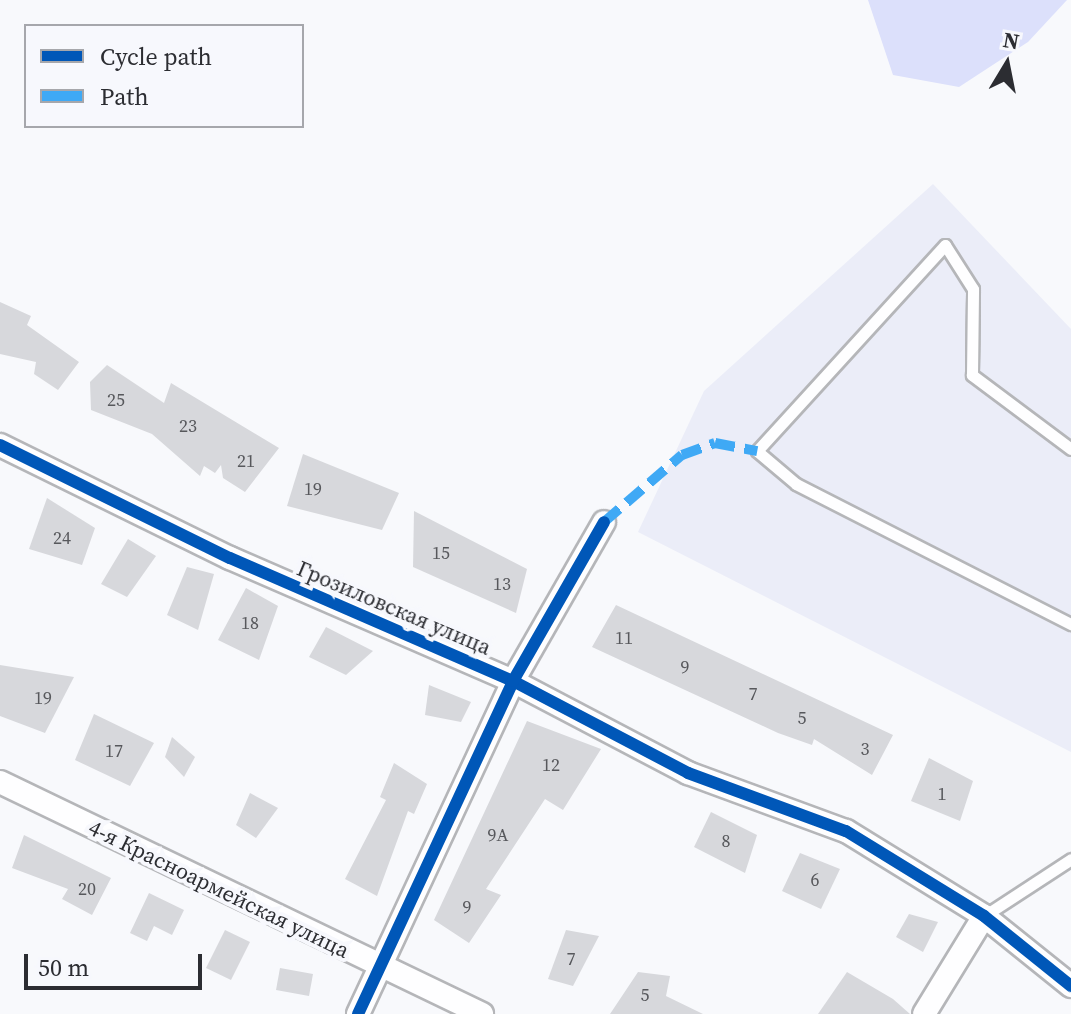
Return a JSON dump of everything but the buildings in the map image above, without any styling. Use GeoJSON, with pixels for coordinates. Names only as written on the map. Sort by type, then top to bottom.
{"type":"FeatureCollection","features":[{"type":"Feature","properties":{"kind":"street","name":"Грозиловская улица"},"geometry":{"type":"LineString","coordinates":[[0,445],[243,565],[513,681],[688,773],[846,831],[984,916],[1071,986]]}},
{"type":"Feature","properties":{"kind":"street"},"geometry":{"type":"LineString","coordinates":[[358,1014],[513,681],[604,522]]}},
{"type":"Feature","properties":{"kind":"street","name":"4-я Красноармейская улица"},"geometry":{"type":"LineString","coordinates":[[0,782],[380,968],[482,1014]]}},
{"type":"Feature","properties":{"kind":"street"},"geometry":{"type":"LineString","coordinates":[[924,1014],[984,916]]}},
{"type":"Feature","properties":{"kind":"lane"},"geometry":{"type":"LineString","coordinates":[[1071,449],[972,375],[973,289],[945,245],[757,451],[796,484],[1071,624]]}},
{"type":"Feature","properties":{"kind":"lane"},"geometry":{"type":"LineString","coordinates":[[984,916],[1071,859]]}},
{"type":"Feature","properties":{"kind":"shaded area"},"geometry":{"type":"Polygon","coordinates":[[[868,0],[1067,0],[1028,42],[959,87],[893,75],[868,0]]]}},
{"type":"Feature","properties":{"kind":"shaded area"},"geometry":{"type":"Polygon","coordinates":[[[933,184],[1071,329],[1071,752],[638,532],[704,391],[933,184]]]}},
{"type":"Feature","properties":{"kind":"marked path"},"geometry":{"type":"LineString","coordinates":[[604,522],[682,455],[715,443],[757,451]]}},
{"type":"Feature","properties":{"kind":"cycle path"},"geometry":{"type":"LineString","coordinates":[[0,445],[230,558],[513,681],[688,773],[846,831],[984,916],[1071,986]]}},
{"type":"Feature","properties":{"kind":"cycle path"},"geometry":{"type":"LineString","coordinates":[[358,1014],[513,681],[604,522]]}}]}
